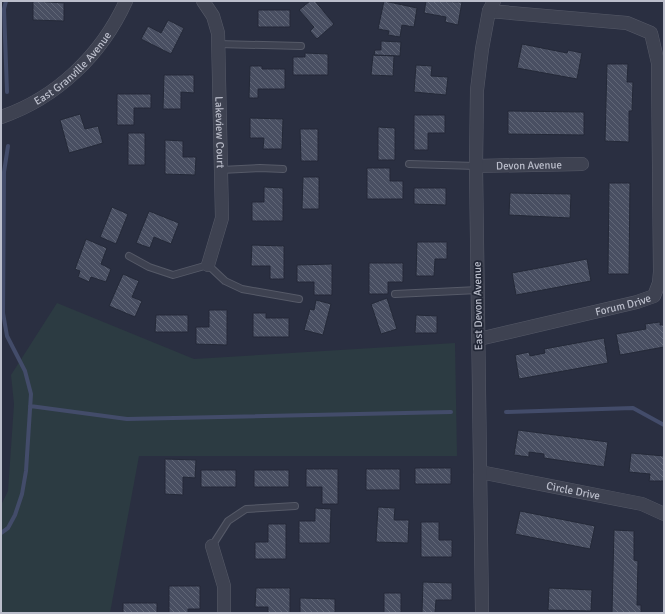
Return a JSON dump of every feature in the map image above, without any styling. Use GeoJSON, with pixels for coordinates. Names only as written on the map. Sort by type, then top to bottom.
{"type":"FeatureCollection","features":[{"type":"Feature","properties":{"kind":"street","name":"East Granville Avenue"},"geometry":{"type":"LineString","coordinates":[[1,117],[36,101],[74,74],[106,37],[119,17],[126,1]]}},
{"type":"Feature","properties":{"kind":"street","name":"Lakeview Court"},"geometry":{"type":"LineString","coordinates":[[204,1],[213,16],[218,33],[222,218],[208,265]]}},
{"type":"Feature","properties":{"kind":"street","name":"East Devon Avenue"},"geometry":{"type":"LineString","coordinates":[[482,613],[476,166],[477,90],[482,49],[491,6]]}},
{"type":"Feature","properties":{"kind":"street","name":"Forum Drive"},"geometry":{"type":"LineString","coordinates":[[479,339],[637,302],[654,296],[659,283],[660,272],[658,63],[651,33],[627,23],[491,6]]}},
{"type":"Feature","properties":{"kind":"street","name":"Devon Avenue"},"geometry":{"type":"LineString","coordinates":[[476,166],[582,164]]}},
{"type":"Feature","properties":{"kind":"street","name":"Circle Drive"},"geometry":{"type":"LineString","coordinates":[[480,472],[642,504],[664,514]]}},
{"type":"Feature","properties":{"kind":"street"},"geometry":{"type":"LineString","coordinates":[[212,546],[224,586],[224,613]]}},
{"type":"Feature","properties":{"kind":"lane"},"geometry":{"type":"LineString","coordinates":[[218,44],[301,46]]}},
{"type":"Feature","properties":{"kind":"lane"},"geometry":{"type":"LineString","coordinates":[[409,164],[476,166]]}},
{"type":"Feature","properties":{"kind":"lane"},"geometry":{"type":"LineString","coordinates":[[221,170],[260,168],[283,169]]}},
{"type":"Feature","properties":{"kind":"lane"},"geometry":{"type":"LineString","coordinates":[[129,256],[149,267],[173,275],[208,265],[225,281],[242,289],[299,299]]}},
{"type":"Feature","properties":{"kind":"lane"},"geometry":{"type":"LineString","coordinates":[[395,294],[478,290]]}},
{"type":"Feature","properties":{"kind":"lane"},"geometry":{"type":"LineString","coordinates":[[212,546],[228,521],[246,510],[295,506]]}},
{"type":"Feature","properties":{"kind":"shaded area"},"geometry":{"type":"Polygon","coordinates":[[[57,303],[194,359],[455,343],[457,456],[139,456],[110,613],[1,613],[1,505],[8,491],[14,404],[11,375],[57,303]]]}},
{"type":"Feature","properties":{"kind":"building"},"geometry":{"type":"Polygon","coordinates":[[[33,1],[64,3],[64,21],[33,20],[33,1]]]}},
{"type":"Feature","properties":{"kind":"building"},"geometry":{"type":"Polygon","coordinates":[[[310,1],[315,1],[334,24],[317,39],[310,31],[314,27],[299,10],[310,1]]]}},
{"type":"Feature","properties":{"kind":"building"},"geometry":{"type":"Polygon","coordinates":[[[384,1],[417,8],[414,27],[402,25],[400,37],[388,35],[389,31],[378,29],[384,1]]]}},
{"type":"Feature","properties":{"kind":"building"},"geometry":{"type":"Polygon","coordinates":[[[426,1],[462,2],[458,25],[445,22],[446,17],[424,13],[426,1]]]}},
{"type":"Feature","properties":{"kind":"building"},"geometry":{"type":"Polygon","coordinates":[[[258,10],[290,10],[290,27],[258,27],[258,10]]]}},
{"type":"Feature","properties":{"kind":"building"},"geometry":{"type":"Polygon","coordinates":[[[168,20],[184,28],[171,54],[141,39],[148,26],[161,33],[168,20]]]}},
{"type":"Feature","properties":{"kind":"building"},"geometry":{"type":"Polygon","coordinates":[[[381,41],[401,42],[400,56],[374,55],[375,50],[381,50],[381,41]]]}},
{"type":"Feature","properties":{"kind":"building"},"geometry":{"type":"Polygon","coordinates":[[[522,44],[567,53],[568,50],[582,53],[577,79],[517,68],[522,44]]]}},
{"type":"Feature","properties":{"kind":"building"},"geometry":{"type":"Polygon","coordinates":[[[305,53],[328,54],[328,75],[293,75],[293,57],[305,57],[305,53]]]}},
{"type":"Feature","properties":{"kind":"building"},"geometry":{"type":"Polygon","coordinates":[[[373,55],[394,56],[393,76],[371,75],[373,55]]]}},
{"type":"Feature","properties":{"kind":"building"},"geometry":{"type":"Polygon","coordinates":[[[607,64],[628,64],[627,82],[633,82],[632,111],[629,111],[629,142],[605,141],[607,64]]]}},
{"type":"Feature","properties":{"kind":"building"},"geometry":{"type":"Polygon","coordinates":[[[416,65],[432,66],[431,76],[448,77],[446,95],[414,92],[416,65]]]}},
{"type":"Feature","properties":{"kind":"building"},"geometry":{"type":"Polygon","coordinates":[[[250,66],[262,66],[262,69],[285,69],[285,89],[258,89],[258,98],[249,98],[250,66]]]}},
{"type":"Feature","properties":{"kind":"building"},"geometry":{"type":"Polygon","coordinates":[[[164,75],[194,75],[194,93],[181,92],[181,109],[163,109],[164,75]]]}},
{"type":"Feature","properties":{"kind":"building"},"geometry":{"type":"Polygon","coordinates":[[[117,94],[151,94],[151,108],[134,108],[134,125],[117,125],[117,94]]]}},
{"type":"Feature","properties":{"kind":"building"},"geometry":{"type":"Polygon","coordinates":[[[508,111],[584,112],[584,135],[508,134],[508,111]]]}},
{"type":"Feature","properties":{"kind":"building"},"geometry":{"type":"Polygon","coordinates":[[[80,114],[85,129],[98,126],[103,143],[69,153],[60,120],[80,114]]]}},
{"type":"Feature","properties":{"kind":"building"},"geometry":{"type":"Polygon","coordinates":[[[414,115],[445,115],[445,133],[428,133],[428,150],[414,150],[414,115]]]}},
{"type":"Feature","properties":{"kind":"building"},"geometry":{"type":"Polygon","coordinates":[[[250,118],[283,119],[282,149],[263,149],[264,138],[250,138],[250,118]]]}},
{"type":"Feature","properties":{"kind":"building"},"geometry":{"type":"Polygon","coordinates":[[[378,127],[395,128],[395,160],[378,160],[378,127]]]}},
{"type":"Feature","properties":{"kind":"building"},"geometry":{"type":"Polygon","coordinates":[[[300,129],[318,129],[318,161],[301,161],[300,129]]]}},
{"type":"Feature","properties":{"kind":"building"},"geometry":{"type":"Polygon","coordinates":[[[128,133],[145,133],[145,165],[128,165],[128,133]]]}},
{"type":"Feature","properties":{"kind":"building"},"geometry":{"type":"Polygon","coordinates":[[[165,140],[183,141],[183,157],[196,157],[195,175],[165,174],[165,140]]]}},
{"type":"Feature","properties":{"kind":"building"},"geometry":{"type":"Polygon","coordinates":[[[367,168],[390,168],[390,181],[403,181],[403,199],[367,199],[367,168]]]}},
{"type":"Feature","properties":{"kind":"building"},"geometry":{"type":"Polygon","coordinates":[[[303,177],[319,177],[319,209],[302,209],[303,177]]]}},
{"type":"Feature","properties":{"kind":"building"},"geometry":{"type":"Polygon","coordinates":[[[609,183],[630,183],[629,274],[608,274],[609,183]]]}},
{"type":"Feature","properties":{"kind":"building"},"geometry":{"type":"Polygon","coordinates":[[[264,187],[283,188],[283,221],[252,221],[252,202],[264,202],[264,187]]]}},
{"type":"Feature","properties":{"kind":"building"},"geometry":{"type":"Polygon","coordinates":[[[414,188],[446,188],[446,205],[414,204],[414,188]]]}},
{"type":"Feature","properties":{"kind":"building"},"geometry":{"type":"Polygon","coordinates":[[[510,193],[571,194],[570,218],[509,215],[510,193]]]}},
{"type":"Feature","properties":{"kind":"building"},"geometry":{"type":"Polygon","coordinates":[[[112,207],[128,214],[116,244],[100,237],[112,207]]]}},
{"type":"Feature","properties":{"kind":"building"},"geometry":{"type":"Polygon","coordinates":[[[149,211],[179,223],[171,244],[154,237],[150,248],[136,243],[149,211]]]}},
{"type":"Feature","properties":{"kind":"building"},"geometry":{"type":"Polygon","coordinates":[[[86,239],[107,248],[101,264],[111,269],[106,282],[91,277],[89,282],[78,277],[80,271],[75,269],[86,239]]]}},
{"type":"Feature","properties":{"kind":"building"},"geometry":{"type":"Polygon","coordinates":[[[417,242],[447,242],[447,259],[435,259],[434,276],[416,276],[417,242]]]}},
{"type":"Feature","properties":{"kind":"building"},"geometry":{"type":"Polygon","coordinates":[[[252,245],[284,246],[284,279],[270,279],[270,266],[251,266],[252,245]]]}},
{"type":"Feature","properties":{"kind":"building"},"geometry":{"type":"Polygon","coordinates":[[[587,259],[591,281],[516,295],[512,273],[587,259]]]}},
{"type":"Feature","properties":{"kind":"building"},"geometry":{"type":"Polygon","coordinates":[[[369,263],[403,263],[403,282],[388,282],[388,294],[369,294],[369,263]]]}},
{"type":"Feature","properties":{"kind":"building"},"geometry":{"type":"Polygon","coordinates":[[[332,264],[332,295],[314,295],[314,282],[297,282],[297,265],[332,264]]]}},
{"type":"Feature","properties":{"kind":"building"},"geometry":{"type":"Polygon","coordinates":[[[123,274],[139,281],[132,297],[142,301],[135,317],[109,306],[123,274]]]}},
{"type":"Feature","properties":{"kind":"building"},"geometry":{"type":"Polygon","coordinates":[[[387,298],[397,329],[381,334],[371,304],[387,298]]]}},
{"type":"Feature","properties":{"kind":"building"},"geometry":{"type":"Polygon","coordinates":[[[316,300],[331,304],[323,335],[304,330],[310,309],[314,310],[316,300]]]}},
{"type":"Feature","properties":{"kind":"building"},"geometry":{"type":"Polygon","coordinates":[[[209,310],[227,310],[227,345],[196,344],[196,327],[209,327],[209,310]]]}},
{"type":"Feature","properties":{"kind":"building"},"geometry":{"type":"Polygon","coordinates":[[[253,313],[266,313],[266,318],[289,318],[289,337],[253,337],[253,313]]]}},
{"type":"Feature","properties":{"kind":"building"},"geometry":{"type":"Polygon","coordinates":[[[156,315],[188,315],[188,332],[155,332],[156,315]]]}},
{"type":"Feature","properties":{"kind":"building"},"geometry":{"type":"Polygon","coordinates":[[[416,315],[437,316],[437,333],[415,333],[416,315]]]}},
{"type":"Feature","properties":{"kind":"building"},"geometry":{"type":"Polygon","coordinates":[[[660,322],[660,325],[664,325],[664,347],[620,355],[616,334],[646,329],[645,324],[660,322]]]}},
{"type":"Feature","properties":{"kind":"building"},"geometry":{"type":"Polygon","coordinates":[[[604,338],[608,363],[519,379],[515,355],[529,352],[530,356],[545,353],[544,349],[604,338]]]}},
{"type":"Feature","properties":{"kind":"building"},"geometry":{"type":"Polygon","coordinates":[[[518,430],[608,442],[604,467],[544,458],[544,454],[529,452],[529,457],[514,455],[518,430]]]}},
{"type":"Feature","properties":{"kind":"building"},"geometry":{"type":"Polygon","coordinates":[[[631,453],[664,456],[664,481],[649,481],[650,474],[629,472],[631,453]]]}},
{"type":"Feature","properties":{"kind":"building"},"geometry":{"type":"Polygon","coordinates":[[[165,459],[196,460],[195,478],[183,477],[183,495],[165,494],[165,459]]]}},
{"type":"Feature","properties":{"kind":"building"},"geometry":{"type":"Polygon","coordinates":[[[415,468],[451,468],[451,484],[415,484],[415,468]]]}},
{"type":"Feature","properties":{"kind":"building"},"geometry":{"type":"Polygon","coordinates":[[[306,469],[338,469],[338,504],[322,504],[322,487],[306,487],[306,469]]]}},
{"type":"Feature","properties":{"kind":"building"},"geometry":{"type":"Polygon","coordinates":[[[366,469],[400,469],[400,490],[366,490],[366,469]]]}},
{"type":"Feature","properties":{"kind":"building"},"geometry":{"type":"Polygon","coordinates":[[[201,470],[236,470],[236,487],[201,487],[201,470]]]}},
{"type":"Feature","properties":{"kind":"building"},"geometry":{"type":"Polygon","coordinates":[[[254,470],[289,470],[289,487],[254,487],[254,470]]]}},
{"type":"Feature","properties":{"kind":"building"},"geometry":{"type":"Polygon","coordinates":[[[378,507],[395,508],[394,520],[409,520],[408,543],[376,542],[378,507]]]}},
{"type":"Feature","properties":{"kind":"building"},"geometry":{"type":"Polygon","coordinates":[[[315,508],[331,509],[330,543],[299,543],[299,521],[315,521],[315,508]]]}},
{"type":"Feature","properties":{"kind":"building"},"geometry":{"type":"Polygon","coordinates":[[[520,511],[595,526],[590,549],[515,534],[520,511]]]}},
{"type":"Feature","properties":{"kind":"building"},"geometry":{"type":"Polygon","coordinates":[[[421,522],[439,522],[439,540],[452,540],[452,557],[421,557],[421,522]]]}},
{"type":"Feature","properties":{"kind":"building"},"geometry":{"type":"Polygon","coordinates":[[[268,524],[286,524],[286,559],[255,559],[255,542],[268,542],[268,524]]]}},
{"type":"Feature","properties":{"kind":"building"},"geometry":{"type":"Polygon","coordinates":[[[614,530],[634,531],[634,560],[638,561],[637,605],[641,605],[641,613],[612,613],[614,530]]]}},
{"type":"Feature","properties":{"kind":"building"},"geometry":{"type":"Polygon","coordinates":[[[423,582],[452,583],[452,600],[436,600],[435,613],[422,613],[423,582]]]}},
{"type":"Feature","properties":{"kind":"building"},"geometry":{"type":"Polygon","coordinates":[[[169,586],[200,586],[200,609],[188,609],[188,613],[169,613],[169,586]]]}},
{"type":"Feature","properties":{"kind":"building"},"geometry":{"type":"Polygon","coordinates":[[[256,588],[290,588],[290,613],[268,613],[268,607],[255,607],[256,588]]]}},
{"type":"Feature","properties":{"kind":"building"},"geometry":{"type":"Polygon","coordinates":[[[549,588],[592,590],[591,611],[548,610],[549,588]]]}},
{"type":"Feature","properties":{"kind":"building"},"geometry":{"type":"Polygon","coordinates":[[[384,593],[401,593],[401,613],[384,613],[384,593]]]}},
{"type":"Feature","properties":{"kind":"building"},"geometry":{"type":"Polygon","coordinates":[[[300,598],[335,599],[335,613],[300,613],[300,598]]]}},
{"type":"Feature","properties":{"kind":"building"},"geometry":{"type":"Polygon","coordinates":[[[123,603],[157,603],[157,613],[123,613],[123,603]]]}},
{"type":"Feature","properties":{"kind":"waterway"},"geometry":{"type":"LineString","coordinates":[[6,1],[4,9],[7,92]]}},
{"type":"Feature","properties":{"kind":"waterway"},"geometry":{"type":"LineString","coordinates":[[1,533],[8,528],[15,515],[22,494],[26,471],[31,394],[25,371],[7,336],[3,313],[4,172],[8,146]]}},
{"type":"Feature","properties":{"kind":"waterway"},"geometry":{"type":"LineString","coordinates":[[30,406],[127,419],[451,412]]}},
{"type":"Feature","properties":{"kind":"waterway"},"geometry":{"type":"LineString","coordinates":[[506,412],[633,408],[664,425]]}}]}
